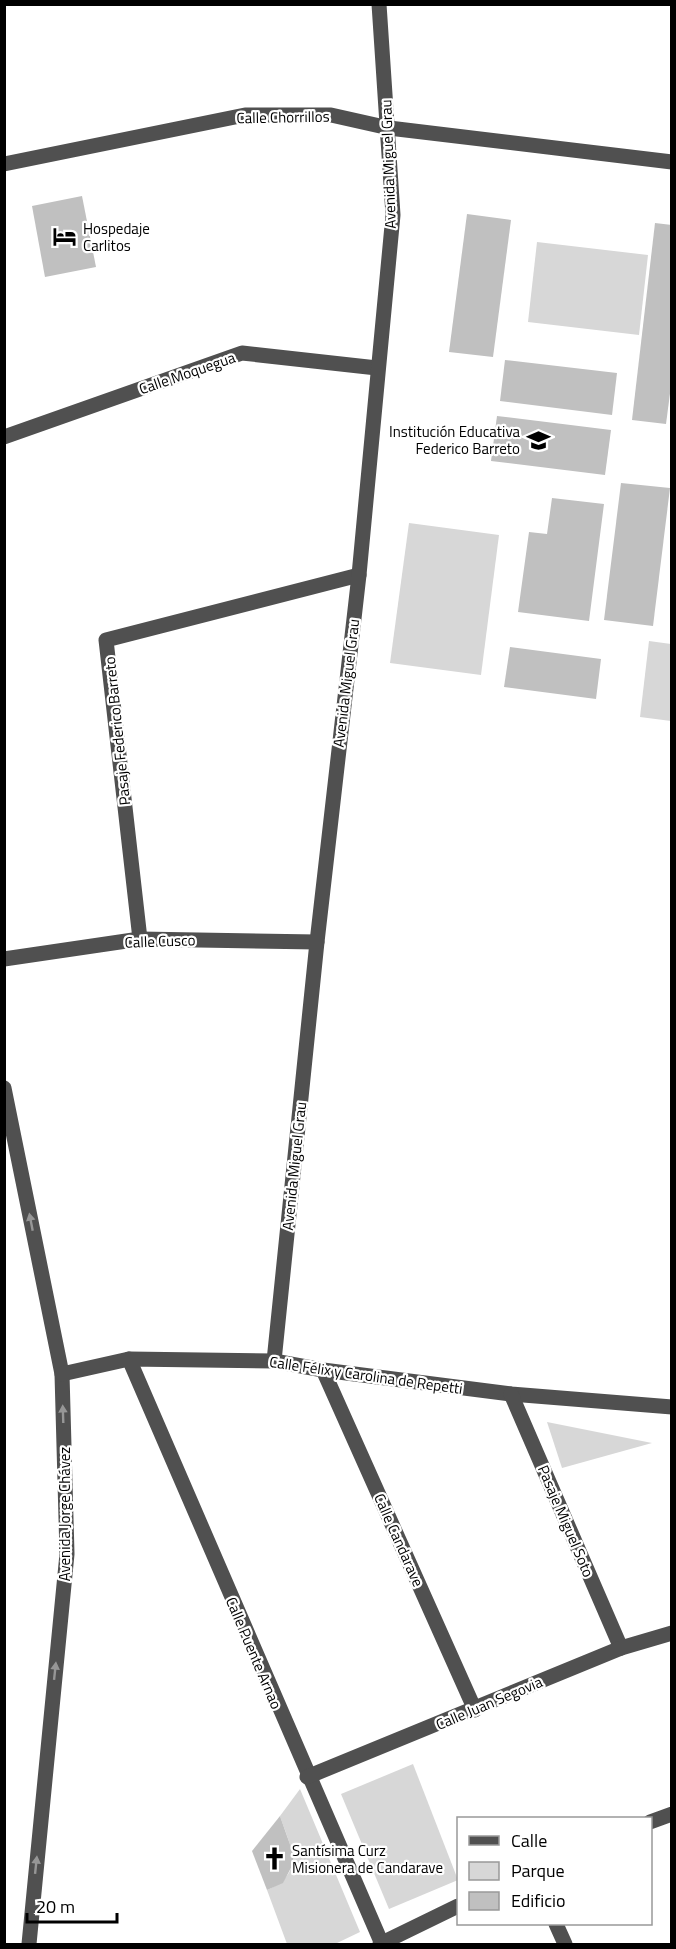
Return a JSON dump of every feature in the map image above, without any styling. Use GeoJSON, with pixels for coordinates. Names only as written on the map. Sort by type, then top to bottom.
{"type":"FeatureCollection","features":[{"type":"Feature","properties":{"kind":"street","name":"Avenida Miguel Grau"},"geometry":{"type":"LineString","coordinates":[[274,1361],[358,575],[393,214],[379,4]]}},
{"type":"Feature","properties":{"kind":"street","name":"Calle Chorrillos"},"geometry":{"type":"LineString","coordinates":[[4,164],[245,115],[331,115],[389,128],[672,162]]}},
{"type":"Feature","properties":{"kind":"street","name":"Calle Moquegua"},"geometry":{"type":"LineString","coordinates":[[4,437],[242,353],[377,368]]}},
{"type":"Feature","properties":{"kind":"street","name":"Pasaje Federico Barreto"},"geometry":{"type":"LineString","coordinates":[[140,939],[106,640],[358,575]]}},
{"type":"Feature","properties":{"kind":"street","name":"Calle Cusco"},"geometry":{"type":"LineString","coordinates":[[4,960],[140,939],[317,942]]}},
{"type":"Feature","properties":{"kind":"street","name":"Avenida Jorge Chávez"},"geometry":{"type":"LineString","coordinates":[[4,1088],[62,1374],[67,1554],[29,1944]]}},
{"type":"Feature","properties":{"kind":"street","name":"Calle Félix y Carolina de Repetti"},"geometry":{"type":"LineString","coordinates":[[62,1374],[129,1359],[274,1361],[323,1370],[511,1394],[672,1407]]}},
{"type":"Feature","properties":{"kind":"street","name":"Calle Puente Arnao"},"geometry":{"type":"LineString","coordinates":[[129,1359],[307,1777],[381,1944]]}},
{"type":"Feature","properties":{"kind":"street","name":"Calle Candarave"},"geometry":{"type":"LineString","coordinates":[[323,1370],[475,1710]]}},
{"type":"Feature","properties":{"kind":"street","name":"Pasaje Miguel Soto"},"geometry":{"type":"LineString","coordinates":[[511,1394],[621,1648]]}},
{"type":"Feature","properties":{"kind":"street","name":"Calle Juan Segovia"},"geometry":{"type":"LineString","coordinates":[[307,1777],[475,1710],[621,1648],[672,1633]]}},
{"type":"Feature","properties":{"kind":"street"},"geometry":{"type":"LineString","coordinates":[[652,1822],[672,1814]]}},
{"type":"Feature","properties":{"kind":"street"},"geometry":{"type":"LineString","coordinates":[[381,1944],[457,1907]]}},
{"type":"Feature","properties":{"kind":"street"},"geometry":{"type":"LineString","coordinates":[[557,1925],[565,1944]]}},
{"type":"Feature","properties":{"kind":"green space"},"geometry":{"type":"Polygon","coordinates":[[[537,242],[648,255],[639,335],[528,322],[537,242]]]}},
{"type":"Feature","properties":{"kind":"green space"},"geometry":{"type":"Polygon","coordinates":[[[409,523],[499,535],[481,675],[390,663],[409,523]]]}},
{"type":"Feature","properties":{"kind":"green space"},"geometry":{"type":"Polygon","coordinates":[[[649,641],[671,644],[671,721],[640,717],[649,641]]]}},
{"type":"Feature","properties":{"kind":"green space"},"geometry":{"type":"Polygon","coordinates":[[[547,1422],[652,1443],[562,1468],[547,1422]]]}},
{"type":"Feature","properties":{"kind":"green space"},"geometry":{"type":"Polygon","coordinates":[[[413,1764],[457,1880],[389,1909],[341,1794],[413,1764]]]}},
{"type":"Feature","properties":{"kind":"green space"},"geometry":{"type":"Polygon","coordinates":[[[300,1789],[360,1932],[335,1944],[287,1944],[267,1890],[287,1876],[291,1868],[291,1849],[280,1816],[300,1789]]]}},
{"type":"Feature","properties":{"kind":"building"},"geometry":{"type":"Polygon","coordinates":[[[82,196],[96,267],[45,277],[32,206],[82,196]]]}},
{"type":"Feature","properties":{"kind":"building"},"geometry":{"type":"Polygon","coordinates":[[[467,214],[511,220],[493,357],[449,352],[467,214]]]}},
{"type":"Feature","properties":{"kind":"building"},"geometry":{"type":"Polygon","coordinates":[[[655,223],[672,225],[672,378],[666,424],[632,420],[655,223]]]}},
{"type":"Feature","properties":{"kind":"building"},"geometry":{"type":"Polygon","coordinates":[[[505,360],[617,373],[612,415],[500,401],[505,360]]]}},
{"type":"Feature","properties":{"kind":"building"},"geometry":{"type":"Polygon","coordinates":[[[497,416],[611,430],[605,475],[491,461],[497,416]]]}},
{"type":"Feature","properties":{"kind":"building"},"geometry":{"type":"Polygon","coordinates":[[[621,483],[670,488],[653,626],[604,620],[621,483]]]}},
{"type":"Feature","properties":{"kind":"building"},"geometry":{"type":"Polygon","coordinates":[[[552,498],[604,504],[589,621],[518,612],[529,532],[547,534],[552,498]]]}},
{"type":"Feature","properties":{"kind":"building"},"geometry":{"type":"Polygon","coordinates":[[[510,647],[601,659],[596,699],[504,687],[510,647]]]}},
{"type":"Feature","properties":{"kind":"building","name":"Santísima Curz Misionera de Candarave"},"geometry":{"type":"Polygon","coordinates":[[[280,1816],[293,1853],[293,1864],[283,1883],[267,1890],[252,1851],[280,1816]]]}},
{"type":"Feature","properties":{"kind":"place","name":"Hospedaje Carlitos"},"geometry":{"type":"Point","coordinates":[65,237]}},
{"type":"Feature","properties":{"kind":"place","name":"Institución Educativa Federico Barreto"},"geometry":{"type":"Point","coordinates":[538,440]}},
{"type":"Feature","properties":{"kind":"place","name":"Santísima Curz Misionera de Candarave"},"geometry":{"type":"Point","coordinates":[274,1859]}}]}
